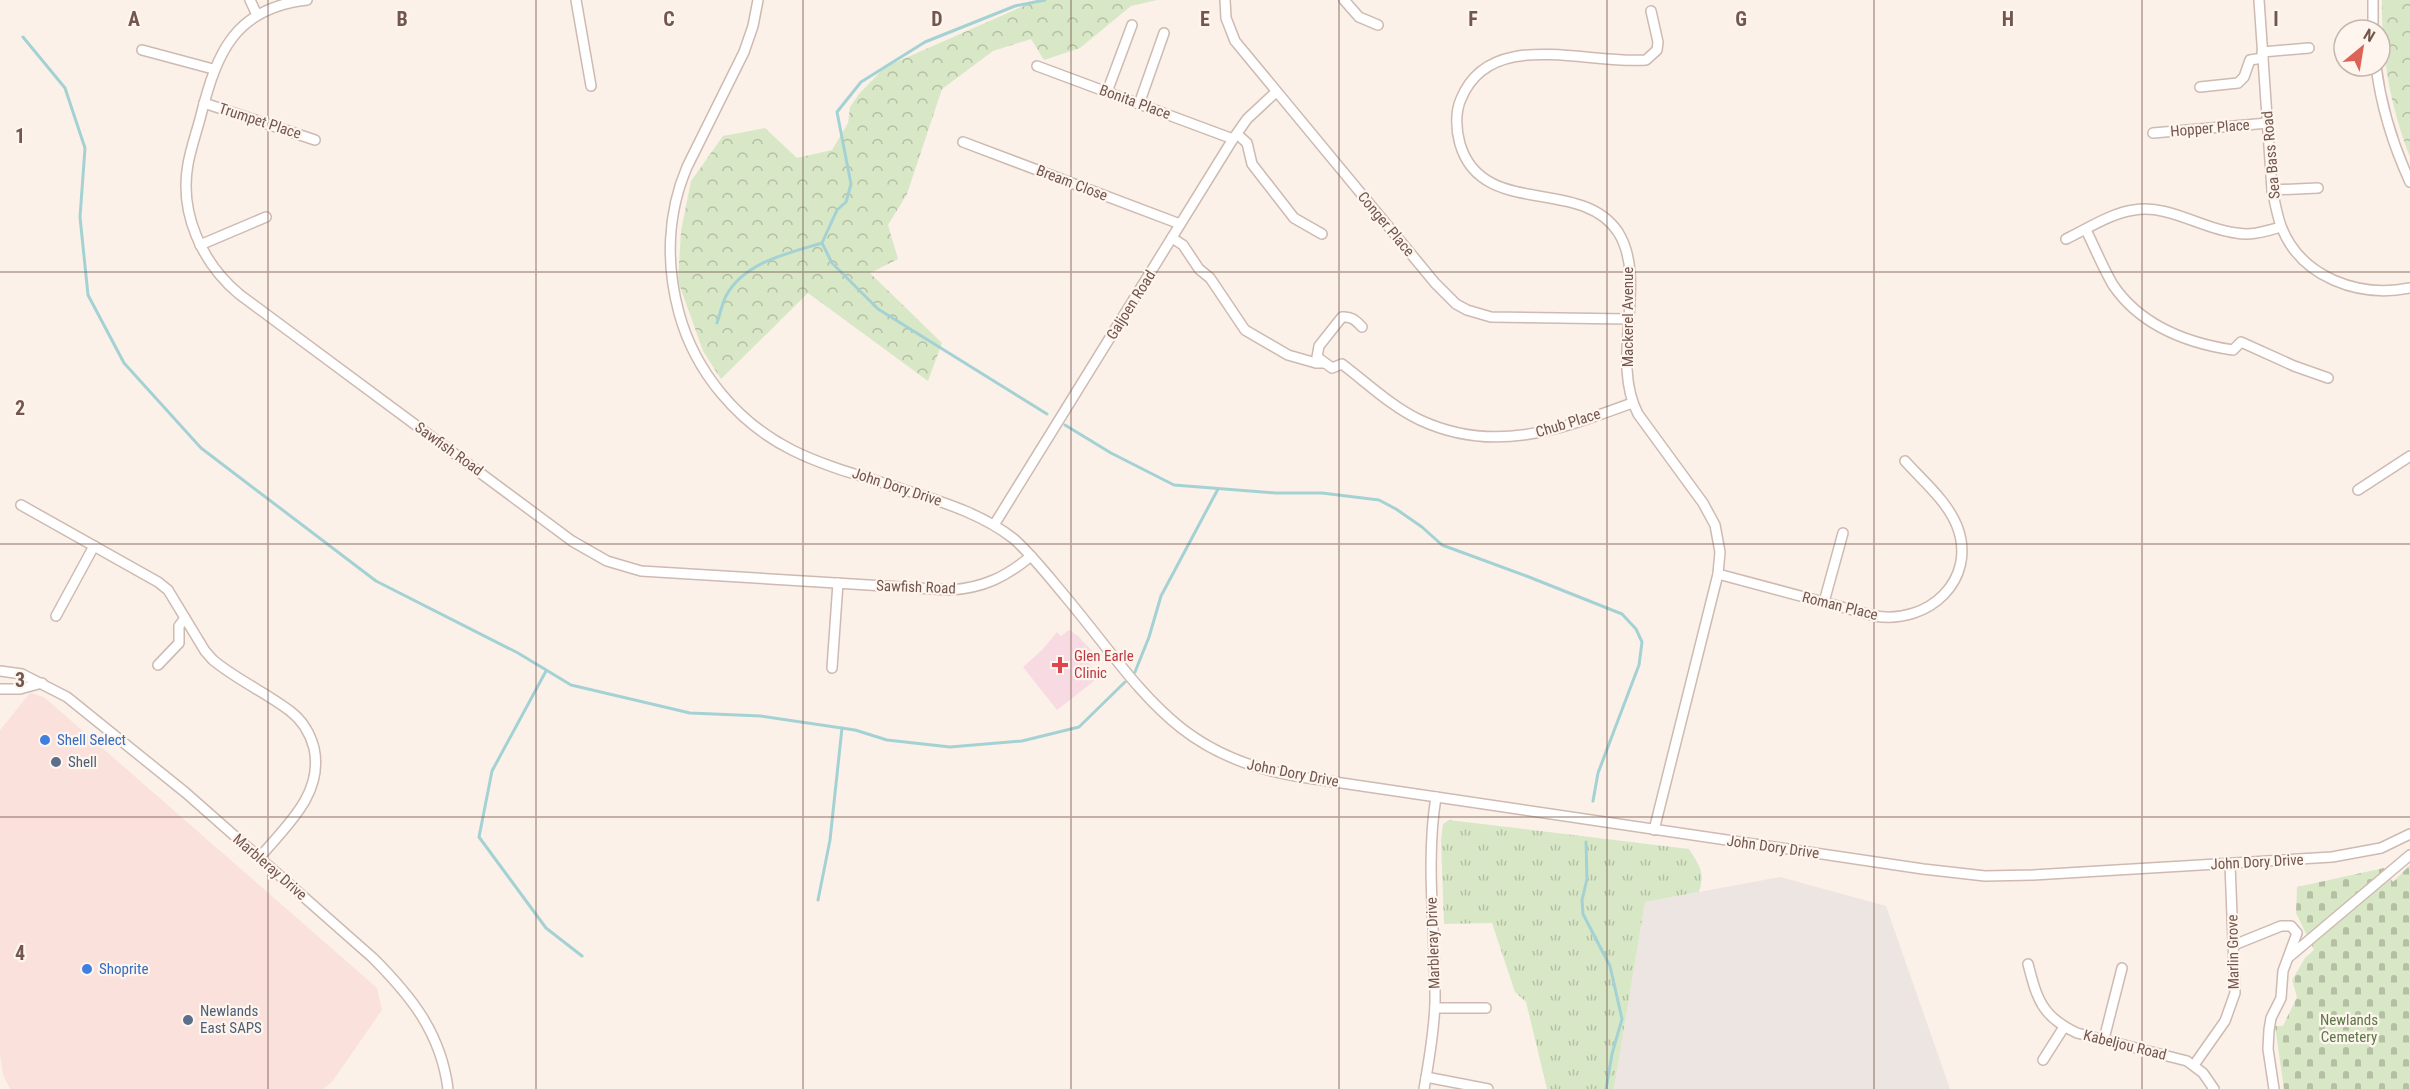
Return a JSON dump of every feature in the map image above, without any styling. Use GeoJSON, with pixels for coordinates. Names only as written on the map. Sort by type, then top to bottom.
{"type":"FeatureCollection","features":[{"type":"Feature","properties":{"kind":"street"},"geometry":{"type":"LineString","coordinates":[[250,0],[257,15]]}},
{"type":"Feature","properties":{"kind":"street","name":"Sawfish Road"},"geometry":{"type":"LineString","coordinates":[[307,0],[286,3],[257,15],[234,36],[213,69],[188,165],[188,204],[200,245],[218,274],[239,294],[572,541],[598,557],[624,567],[652,572],[950,590],[967,588],[1001,578],[1031,556]]}},
{"type":"Feature","properties":{"kind":"street"},"geometry":{"type":"LineString","coordinates":[[576,0],[591,86]]}},
{"type":"Feature","properties":{"kind":"street","name":"John Dory Drive"},"geometry":{"type":"LineString","coordinates":[[758,0],[753,26],[744,52],[687,167],[674,210],[670,240],[673,287],[680,316],[693,350],[711,380],[737,411],[783,445],[818,461],[947,504],[994,525],[1031,556],[1150,700],[1174,724],[1206,746],[1238,762],[1279,774],[1913,868],[1985,876],[2314,859],[2351,855],[2381,848],[2410,834]]}},
{"type":"Feature","properties":{"kind":"street","name":"Conger Place"},"geometry":{"type":"LineString","coordinates":[[1225,0],[1226,18],[1235,41],[1435,284],[1456,304],[1491,318],[1628,320]]}},
{"type":"Feature","properties":{"kind":"street"},"geometry":{"type":"LineString","coordinates":[[1344,0],[1359,17],[1378,25]]}},
{"type":"Feature","properties":{"kind":"street","name":"Sea Bass Road"},"geometry":{"type":"LineString","coordinates":[[2259,0],[2272,190],[2282,227],[2303,258],[2335,282],[2365,291],[2378,292],[2410,288]]}},
{"type":"Feature","properties":{"kind":"street"},"geometry":{"type":"LineString","coordinates":[[2373,0],[2373,18]]}},
{"type":"Feature","properties":{"kind":"street","name":"Mackerel Avenue"},"geometry":{"type":"LineString","coordinates":[[1651,11],[1658,42],[1657,50],[1646,60],[1521,54],[1500,59],[1486,66],[1470,82],[1459,102],[1457,114],[1458,138],[1466,158],[1478,173],[1490,182],[1514,191],[1584,206],[1598,213],[1614,227],[1623,241],[1630,274],[1628,385],[1632,402],[1638,414],[1712,519],[1719,539],[1719,574],[1654,830]]}},
{"type":"Feature","properties":{"kind":"street"},"geometry":{"type":"LineString","coordinates":[[1107,92],[1132,25]]}},
{"type":"Feature","properties":{"kind":"street"},"geometry":{"type":"LineString","coordinates":[[1140,104],[1164,33]]}},
{"type":"Feature","properties":{"kind":"street"},"geometry":{"type":"LineString","coordinates":[[2200,87],[2238,83],[2244,76],[2250,60],[2263,55],[2309,48]]}},
{"type":"Feature","properties":{"kind":"street"},"geometry":{"type":"LineString","coordinates":[[142,50],[213,69]]}},
{"type":"Feature","properties":{"kind":"street","name":"Bonita Place"},"geometry":{"type":"LineString","coordinates":[[1037,66],[1235,136]]}},
{"type":"Feature","properties":{"kind":"street"},"geometry":{"type":"LineString","coordinates":[[2378,78],[2385,113],[2410,182]]}},
{"type":"Feature","properties":{"kind":"street","name":"Galjoen Road"},"geometry":{"type":"LineString","coordinates":[[994,525],[1235,136],[1253,113],[1276,92]]}},
{"type":"Feature","properties":{"kind":"street","name":"Trumpet Place"},"geometry":{"type":"LineString","coordinates":[[204,103],[315,140]]}},
{"type":"Feature","properties":{"kind":"street","name":"Hopper Place"},"geometry":{"type":"LineString","coordinates":[[2153,133],[2268,123]]}},
{"type":"Feature","properties":{"kind":"street"},"geometry":{"type":"LineString","coordinates":[[1235,136],[1248,145],[1252,164],[1294,218],[1322,234]]}},
{"type":"Feature","properties":{"kind":"street","name":"Bream Close"},"geometry":{"type":"LineString","coordinates":[[963,142],[1180,224]]}},
{"type":"Feature","properties":{"kind":"street"},"geometry":{"type":"LineString","coordinates":[[2272,190],[2318,188]]}},
{"type":"Feature","properties":{"kind":"street"},"geometry":{"type":"LineString","coordinates":[[2066,239],[2135,209],[2171,213],[2202,225],[2237,234],[2254,234],[2282,227]]}},
{"type":"Feature","properties":{"kind":"street"},"geometry":{"type":"LineString","coordinates":[[200,245],[266,217]]}},
{"type":"Feature","properties":{"kind":"street"},"geometry":{"type":"LineString","coordinates":[[2086,230],[2113,284],[2136,311],[2159,328],[2188,340],[2215,347],[2233,350],[2241,342],[2294,366],[2328,378]]}},
{"type":"Feature","properties":{"kind":"street"},"geometry":{"type":"LineString","coordinates":[[1172,238],[1183,245],[1199,269],[1210,278],[1245,330],[1288,355],[1324,363]]}},
{"type":"Feature","properties":{"kind":"street"},"geometry":{"type":"LineString","coordinates":[[1324,363],[1317,357],[1317,350],[1331,328],[1342,317],[1348,316],[1357,320],[1362,327]]}},
{"type":"Feature","properties":{"kind":"street","name":"Chub Place"},"geometry":{"type":"LineString","coordinates":[[1324,363],[1332,368],[1342,364],[1420,420],[1472,435],[1497,437],[1542,433],[1632,402]]}},
{"type":"Feature","properties":{"kind":"street"},"geometry":{"type":"LineString","coordinates":[[2358,490],[2410,456]]}},
{"type":"Feature","properties":{"kind":"street","name":"Roman Place"},"geometry":{"type":"LineString","coordinates":[[1719,574],[1875,616],[1900,618],[1933,605],[1943,596],[1954,580],[1960,563],[1961,549],[1957,526],[1943,503],[1905,461]]}},
{"type":"Feature","properties":{"kind":"street"},"geometry":{"type":"LineString","coordinates":[[21,505],[158,582],[168,590],[205,651],[213,660],[292,713],[305,727],[316,759],[316,775],[302,808],[259,858]]}},
{"type":"Feature","properties":{"kind":"street"},"geometry":{"type":"LineString","coordinates":[[1824,602],[1843,532]]}},
{"type":"Feature","properties":{"kind":"street"},"geometry":{"type":"LineString","coordinates":[[56,616],[94,546]]}},
{"type":"Feature","properties":{"kind":"street"},"geometry":{"type":"LineString","coordinates":[[832,668],[838,583]]}},
{"type":"Feature","properties":{"kind":"street"},"geometry":{"type":"LineString","coordinates":[[158,665],[177,646],[179,626],[185,618]]}},
{"type":"Feature","properties":{"kind":"street","name":"Marbleray Drive"},"geometry":{"type":"LineString","coordinates":[[0,671],[22,674],[67,697],[186,793],[373,957],[410,997],[433,1033],[443,1061],[448,1089]]}},
{"type":"Feature","properties":{"kind":"street"},"geometry":{"type":"LineString","coordinates":[[0,689],[20,689],[42,683]]}},
{"type":"Feature","properties":{"kind":"street","name":"Marbleray Drive"},"geometry":{"type":"LineString","coordinates":[[1424,1089],[1435,1008],[1431,859],[1436,797]]}},
{"type":"Feature","properties":{"kind":"street"},"geometry":{"type":"LineString","coordinates":[[2289,957],[2410,855]]}},
{"type":"Feature","properties":{"kind":"street","name":"Marlin Grove"},"geometry":{"type":"LineString","coordinates":[[2194,1065],[2220,1029],[2233,1002],[2236,988],[2230,864]]}},
{"type":"Feature","properties":{"kind":"street"},"geometry":{"type":"LineString","coordinates":[[2234,945],[2281,926],[2291,926],[2297,933],[2283,972],[2281,998],[2271,1018],[2268,1039],[2274,1089]]}},
{"type":"Feature","properties":{"kind":"street","name":"Kabeljou Road"},"geometry":{"type":"LineString","coordinates":[[2028,964],[2040,1004],[2064,1027],[2103,1040],[2179,1058],[2194,1065]]}},
{"type":"Feature","properties":{"kind":"street"},"geometry":{"type":"LineString","coordinates":[[2103,1040],[2122,968]]}},
{"type":"Feature","properties":{"kind":"street"},"geometry":{"type":"LineString","coordinates":[[1435,1008],[1486,1008]]}},
{"type":"Feature","properties":{"kind":"street"},"geometry":{"type":"LineString","coordinates":[[2043,1060],[2064,1027]]}},
{"type":"Feature","properties":{"kind":"street"},"geometry":{"type":"LineString","coordinates":[[2194,1065],[2214,1089]]}},
{"type":"Feature","properties":{"kind":"street"},"geometry":{"type":"LineString","coordinates":[[1426,1077],[1488,1089]]}},
{"type":"Feature","properties":{"kind":"shaded area"},"geometry":{"type":"Polygon","coordinates":[[[1069,630],[1093,652],[1086,659],[1099,677],[1057,710],[1023,667],[1057,632],[1061,636],[1069,630]]]}},
{"type":"Feature","properties":{"kind":"shaded area"},"geometry":{"type":"Polygon","coordinates":[[[30,693],[44,697],[377,988],[382,1010],[332,1082],[323,1089],[10,1089],[3,1075],[0,1055],[0,730],[30,693]]]}},
{"type":"Feature","properties":{"kind":"shaded area"},"geometry":{"type":"Polygon","coordinates":[[[1780,877],[1886,906],[1950,1089],[1614,1089],[1645,902],[1780,877]]]}},
{"type":"Feature","properties":{"kind":"green space"},"geometry":{"type":"Polygon","coordinates":[[[1037,0],[1157,0],[1131,6],[1080,48],[1044,60],[1031,39],[993,51],[942,89],[907,194],[888,225],[898,259],[870,273],[942,343],[928,381],[808,293],[721,379],[703,351],[678,281],[681,231],[691,181],[723,136],[765,128],[797,158],[832,150],[848,123],[850,107],[885,67],[1037,0]]]}},
{"type":"Feature","properties":{"kind":"green space"},"geometry":{"type":"Polygon","coordinates":[[[2382,0],[2410,0],[2410,157],[2397,119],[2388,78],[2392,78],[2392,18],[2382,18],[2382,0]]]}},
{"type":"Feature","properties":{"kind":"green space"},"geometry":{"type":"Polygon","coordinates":[[[1449,820],[1689,849],[1696,860],[1701,874],[1699,892],[1645,902],[1614,1089],[1547,1089],[1526,1002],[1515,992],[1492,923],[1444,924],[1441,840],[1443,824],[1449,820]]]}},
{"type":"Feature","properties":{"kind":"green space","name":"Newlands Cemetery"},"geometry":{"type":"Polygon","coordinates":[[[2410,865],[2410,1089],[2284,1089],[2275,1026],[2283,1026],[2297,997],[2292,980],[2305,958],[2314,950],[2296,913],[2297,887],[2384,868],[2393,882],[2410,865]]]}},
{"type":"Feature","properties":{"kind":"waterway"},"geometry":{"type":"LineString","coordinates":[[1045,0],[1015,6],[925,42],[861,82],[837,112],[851,184],[846,202],[837,210],[822,243],[832,263],[878,309],[1047,414]]}},
{"type":"Feature","properties":{"kind":"waterway"},"geometry":{"type":"LineString","coordinates":[[23,37],[65,88],[85,148],[80,217],[88,295],[124,363],[201,448],[376,581],[518,653],[571,685],[690,713],[761,716],[855,730],[887,740],[950,747],[1022,741],[1079,727],[1125,682]]}},
{"type":"Feature","properties":{"kind":"waterway"},"geometry":{"type":"LineString","coordinates":[[717,323],[726,296],[744,275],[768,260],[822,243]]}},
{"type":"Feature","properties":{"kind":"waterway"},"geometry":{"type":"LineString","coordinates":[[1065,425],[1111,453],[1174,485],[1276,493],[1322,493],[1379,500],[1422,527],[1442,545],[1622,614],[1636,629],[1642,642],[1639,665],[1598,773],[1593,801]]}},
{"type":"Feature","properties":{"kind":"waterway"},"geometry":{"type":"LineString","coordinates":[[1135,672],[1149,637],[1161,596],[1218,489]]}},
{"type":"Feature","properties":{"kind":"waterway"},"geometry":{"type":"LineString","coordinates":[[546,671],[492,771],[479,837],[546,928],[582,956]]}},
{"type":"Feature","properties":{"kind":"waterway"},"geometry":{"type":"LineString","coordinates":[[818,900],[830,840],[842,728]]}},
{"type":"Feature","properties":{"kind":"waterway"},"geometry":{"type":"LineString","coordinates":[[1586,842],[1587,879],[1582,900],[1583,914],[1610,966],[1622,1019],[1612,1054],[1606,1089]]}},
{"type":"Feature","properties":{"kind":"place","name":"Glen Earle Clinic"},"geometry":{"type":"Point","coordinates":[1060,665]}},
{"type":"Feature","properties":{"kind":"place","name":"Shell Select"},"geometry":{"type":"Point","coordinates":[45,740]}},
{"type":"Feature","properties":{"kind":"place","name":"Shell"},"geometry":{"type":"Point","coordinates":[56,762]}},
{"type":"Feature","properties":{"kind":"place","name":"Shoprite"},"geometry":{"type":"Point","coordinates":[87,969]}},
{"type":"Feature","properties":{"kind":"place","name":"Newlands East SAPS"},"geometry":{"type":"Point","coordinates":[188,1020]}}]}
